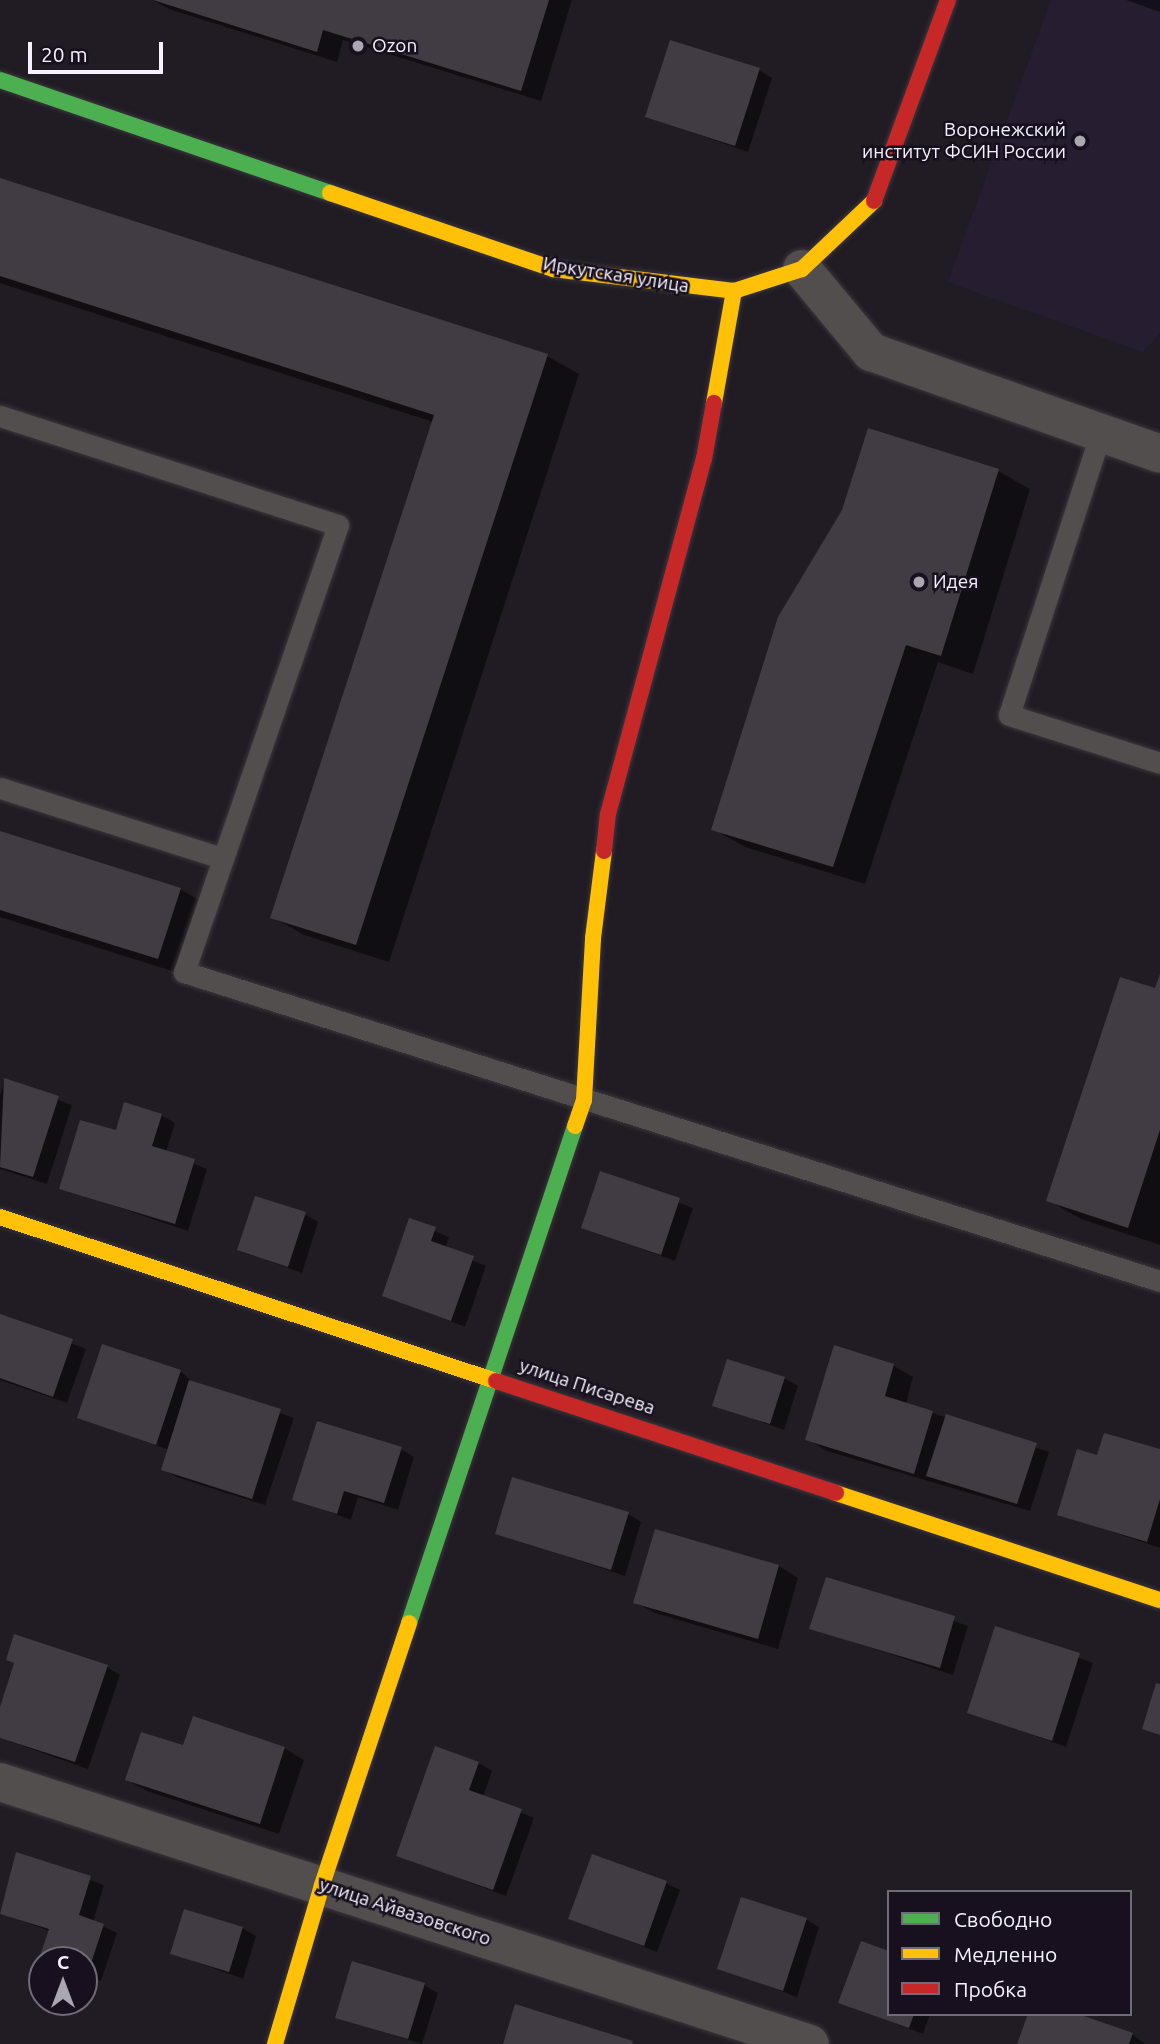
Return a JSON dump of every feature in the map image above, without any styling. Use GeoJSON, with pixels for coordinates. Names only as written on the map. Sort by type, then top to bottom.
{"type":"FeatureCollection","features":[{"type":"Feature","properties":{"kind":"street"},"geometry":{"type":"LineString","coordinates":[[948,0],[871,208],[802,269],[871,352],[1160,454]]}},
{"type":"Feature","properties":{"kind":"street","name":"Иркутская улица"},"geometry":{"type":"LineString","coordinates":[[0,80],[553,269],[734,291],[802,269]]}},
{"type":"Feature","properties":{"kind":"street"},"geometry":{"type":"LineString","coordinates":[[275,2044],[322,1885],[494,1378],[584,1100],[593,938],[608,814],[704,458],[734,291]]}},
{"type":"Feature","properties":{"kind":"street","name":"улица Писарева"},"geometry":{"type":"LineString","coordinates":[[0,1217],[1160,1600]]}},
{"type":"Feature","properties":{"kind":"street","name":"улица Айвазовского"},"geometry":{"type":"LineString","coordinates":[[0,1782],[810,2044]]}},
{"type":"Feature","properties":{"kind":"lane"},"geometry":{"type":"LineString","coordinates":[[0,416],[338,525],[184,972],[1160,1281]]}},
{"type":"Feature","properties":{"kind":"lane"},"geometry":{"type":"LineString","coordinates":[[1100,435],[1009,715],[1160,764]]}},
{"type":"Feature","properties":{"kind":"lane"},"geometry":{"type":"LineString","coordinates":[[0,788],[222,858]]}},
{"type":"Feature","properties":{"kind":"shaded area","name":"Воронежский институт ФСИН России"},"geometry":{"type":"Polygon","coordinates":[[[1051,0],[1160,0],[1160,333],[1143,352],[948,282],[1051,0]]]}},
{"type":"Feature","properties":{"kind":"building"},"geometry":{"type":"Polygon","coordinates":[[[153,0],[549,0],[521,91],[323,30],[317,52],[153,0]]]}},
{"type":"Feature","properties":{"kind":"building"},"geometry":{"type":"Polygon","coordinates":[[[670,40],[760,68],[735,146],[645,117],[670,40]]]}},
{"type":"Feature","properties":{"kind":"building"},"geometry":{"type":"Polygon","coordinates":[[[0,178],[548,354],[356,945],[270,918],[434,415],[0,276],[0,178]]]}},
{"type":"Feature","properties":{"kind":"building"},"geometry":{"type":"Polygon","coordinates":[[[868,428],[999,469],[941,656],[906,645],[833,867],[711,830],[778,617],[842,510],[868,428]]]}},
{"type":"Feature","properties":{"kind":"building"},"geometry":{"type":"Polygon","coordinates":[[[0,831],[181,888],[158,959],[0,910],[0,831]]]}},
{"type":"Feature","properties":{"kind":"building"},"geometry":{"type":"Polygon","coordinates":[[[1160,974],[1160,1130],[1128,1228],[1046,1201],[1120,977],[1155,988],[1160,974]]]}},
{"type":"Feature","properties":{"kind":"building"},"geometry":{"type":"Polygon","coordinates":[[[4,1078],[59,1096],[33,1177],[0,1167],[4,1078]]]}},
{"type":"Feature","properties":{"kind":"building"},"geometry":{"type":"Polygon","coordinates":[[[124,1102],[162,1114],[152,1146],[195,1159],[175,1224],[59,1189],[80,1120],[116,1130],[124,1102]]]}},
{"type":"Feature","properties":{"kind":"building"},"geometry":{"type":"Polygon","coordinates":[[[600,1171],[680,1198],[661,1255],[581,1228],[600,1171]]]}},
{"type":"Feature","properties":{"kind":"building"},"geometry":{"type":"Polygon","coordinates":[[[255,1196],[306,1212],[288,1267],[237,1250],[255,1196]]]}},
{"type":"Feature","properties":{"kind":"building"},"geometry":{"type":"Polygon","coordinates":[[[409,1218],[436,1227],[431,1241],[474,1256],[451,1321],[382,1296],[409,1218]]]}},
{"type":"Feature","properties":{"kind":"building"},"geometry":{"type":"Polygon","coordinates":[[[0,1314],[73,1339],[53,1397],[0,1378],[0,1314]]]}},
{"type":"Feature","properties":{"kind":"building"},"geometry":{"type":"Polygon","coordinates":[[[102,1344],[181,1370],[156,1445],[77,1418],[102,1344]]]}},
{"type":"Feature","properties":{"kind":"building"},"geometry":{"type":"Polygon","coordinates":[[[834,1345],[894,1364],[885,1396],[933,1411],[914,1474],[805,1440],[834,1345]]]}},
{"type":"Feature","properties":{"kind":"building"},"geometry":{"type":"Polygon","coordinates":[[[727,1359],[785,1377],[770,1424],[712,1406],[727,1359]]]}},
{"type":"Feature","properties":{"kind":"building"},"geometry":{"type":"Polygon","coordinates":[[[189,1380],[281,1409],[252,1499],[161,1470],[189,1380]]]}},
{"type":"Feature","properties":{"kind":"building"},"geometry":{"type":"Polygon","coordinates":[[[946,1414],[1037,1443],[1017,1504],[926,1476],[946,1414]]]}},
{"type":"Feature","properties":{"kind":"building"},"geometry":{"type":"Polygon","coordinates":[[[317,1421],[402,1447],[384,1503],[344,1491],[337,1514],[292,1500],[317,1421]]]}},
{"type":"Feature","properties":{"kind":"building"},"geometry":{"type":"Polygon","coordinates":[[[1104,1433],[1160,1449],[1160,1499],[1147,1542],[1057,1515],[1077,1449],[1097,1455],[1104,1433]]]}},
{"type":"Feature","properties":{"kind":"building"},"geometry":{"type":"Polygon","coordinates":[[[512,1477],[629,1512],[611,1570],[495,1534],[512,1477]]]}},
{"type":"Feature","properties":{"kind":"building"},"geometry":{"type":"Polygon","coordinates":[[[655,1529],[779,1565],[758,1639],[633,1603],[655,1529]]]}},
{"type":"Feature","properties":{"kind":"building"},"geometry":{"type":"Polygon","coordinates":[[[826,1577],[955,1616],[940,1668],[809,1629],[826,1577]]]}},
{"type":"Feature","properties":{"kind":"building"},"geometry":{"type":"Polygon","coordinates":[[[995,1626],[1080,1653],[1052,1741],[967,1713],[995,1626]]]}},
{"type":"Feature","properties":{"kind":"building"},"geometry":{"type":"Polygon","coordinates":[[[14,1634],[108,1665],[75,1762],[0,1738],[0,1707],[14,1663],[6,1660],[14,1634]]]}},
{"type":"Feature","properties":{"kind":"building"},"geometry":{"type":"Polygon","coordinates":[[[1156,1683],[1160,1684],[1160,1735],[1142,1729],[1156,1683]]]}},
{"type":"Feature","properties":{"kind":"building"},"geometry":{"type":"Polygon","coordinates":[[[193,1716],[285,1747],[260,1824],[125,1780],[141,1732],[183,1745],[193,1716]]]}},
{"type":"Feature","properties":{"kind":"building"},"geometry":{"type":"Polygon","coordinates":[[[435,1746],[479,1762],[469,1790],[522,1809],[493,1890],[396,1856],[435,1746]]]}},
{"type":"Feature","properties":{"kind":"building"},"geometry":{"type":"Polygon","coordinates":[[[16,1852],[91,1876],[79,1915],[104,1924],[97,1946],[43,1946],[49,1929],[0,1914],[16,1852]]]}},
{"type":"Feature","properties":{"kind":"building"},"geometry":{"type":"Polygon","coordinates":[[[592,1854],[667,1881],[644,1946],[568,1919],[592,1854]]]}},
{"type":"Feature","properties":{"kind":"building"},"geometry":{"type":"Polygon","coordinates":[[[741,1897],[807,1918],[783,1991],[717,1969],[741,1897]]]}},
{"type":"Feature","properties":{"kind":"building"},"geometry":{"type":"Polygon","coordinates":[[[184,1909],[243,1927],[229,1972],[170,1954],[184,1909]]]}},
{"type":"Feature","properties":{"kind":"building"},"geometry":{"type":"Polygon","coordinates":[[[861,1941],[887,1950],[887,2016],[913,2016],[909,2028],[838,2003],[861,1941]]]}},
{"type":"Feature","properties":{"kind":"building"},"geometry":{"type":"Polygon","coordinates":[[[352,1961],[425,1983],[408,2039],[335,2018],[352,1961]]]}},
{"type":"Feature","properties":{"kind":"building"},"geometry":{"type":"Polygon","coordinates":[[[515,2004],[633,2041],[632,2044],[503,2044],[515,2004]]]}},
{"type":"Feature","properties":{"kind":"building"},"geometry":{"type":"Polygon","coordinates":[[[1027,2016],[1084,2016],[1133,2033],[1129,2044],[1017,2044],[1027,2016]]]}},
{"type":"Feature","properties":{"kind":"traffic: fast"},"geometry":{"type":"LineString","coordinates":[[0,80],[330,193]]}},
{"type":"Feature","properties":{"kind":"traffic: fast"},"geometry":{"type":"LineString","coordinates":[[409,1623],[575,1126]]}},
{"type":"Feature","properties":{"kind":"traffic: slow"},"geometry":{"type":"LineString","coordinates":[[330,193],[553,269],[734,291],[802,269],[874,201]]}},
{"type":"Feature","properties":{"kind":"traffic: slow"},"geometry":{"type":"LineString","coordinates":[[714,403],[734,291]]}},
{"type":"Feature","properties":{"kind":"traffic: slow"},"geometry":{"type":"LineString","coordinates":[[575,1126],[584,1100],[593,938],[604,851]]}},
{"type":"Feature","properties":{"kind":"traffic: slow"},"geometry":{"type":"LineString","coordinates":[[0,1217],[496,1381]]}},
{"type":"Feature","properties":{"kind":"traffic: slow"},"geometry":{"type":"LineString","coordinates":[[836,1493],[1160,1600]]}},
{"type":"Feature","properties":{"kind":"traffic: slow"},"geometry":{"type":"LineString","coordinates":[[275,2044],[322,1885],[409,1623]]}},
{"type":"Feature","properties":{"kind":"traffic: jam"},"geometry":{"type":"LineString","coordinates":[[874,201],[948,0]]}},
{"type":"Feature","properties":{"kind":"traffic: jam"},"geometry":{"type":"LineString","coordinates":[[604,851],[608,814],[704,459],[714,403]]}},
{"type":"Feature","properties":{"kind":"traffic: jam"},"geometry":{"type":"LineString","coordinates":[[496,1381],[836,1493]]}},
{"type":"Feature","properties":{"kind":"place","name":"Ozon"},"geometry":{"type":"Point","coordinates":[358,46]}},
{"type":"Feature","properties":{"kind":"place","name":"Воронежский институт ФСИН России"},"geometry":{"type":"Point","coordinates":[1080,141]}},
{"type":"Feature","properties":{"kind":"place","name":"Идея"},"geometry":{"type":"Point","coordinates":[919,582]}}]}
